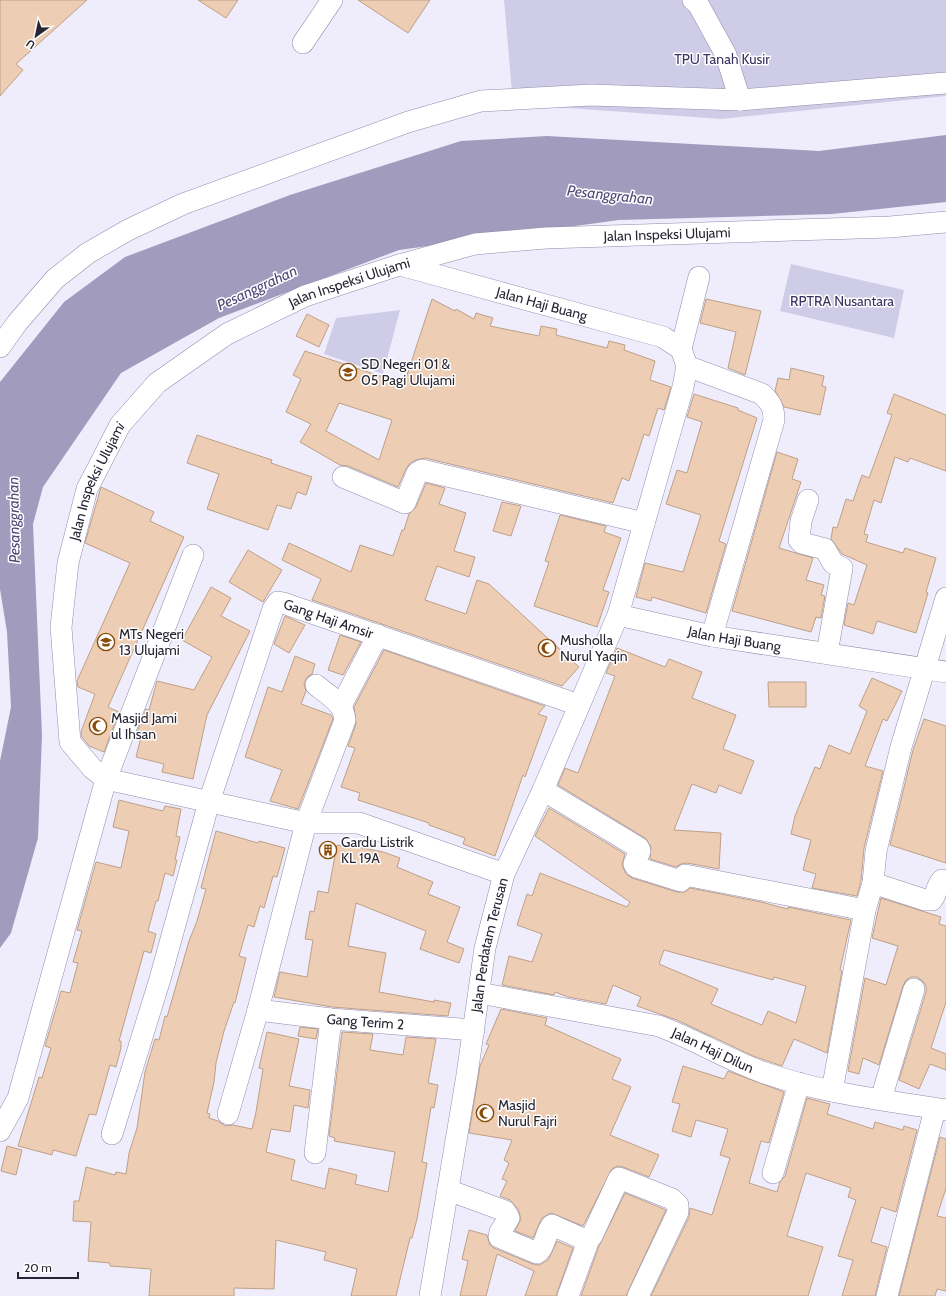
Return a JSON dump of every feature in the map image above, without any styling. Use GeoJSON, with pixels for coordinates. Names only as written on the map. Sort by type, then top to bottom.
{"type":"FeatureCollection","features":[{"type":"Feature","properties":{"kind":"street"},"geometry":{"type":"LineString","coordinates":[[303,43],[332,0]]}},
{"type":"Feature","properties":{"kind":"street"},"geometry":{"type":"LineString","coordinates":[[693,0],[698,4],[726,55],[740,100]]}},
{"type":"Feature","properties":{"kind":"street"},"geometry":{"type":"LineString","coordinates":[[0,347],[17,323],[55,279],[88,253],[128,230],[183,204],[408,122],[481,102],[591,95],[740,100],[946,83]]}},
{"type":"Feature","properties":{"kind":"street","name":"Jalan Inspeksi Ulujami"},"geometry":{"type":"LineString","coordinates":[[106,779],[92,768],[70,742],[62,627],[68,564],[87,489],[120,425],[157,383],[227,334],[305,296],[399,265],[475,244],[546,238],[890,227],[946,222]]}},
{"type":"Feature","properties":{"kind":"street","name":"Jalan Haji Buang"},"geometry":{"type":"LineString","coordinates":[[399,265],[663,338],[684,357],[762,394],[771,402],[774,411],[774,420],[712,636]]}},
{"type":"Feature","properties":{"kind":"street"},"geometry":{"type":"LineString","coordinates":[[618,615],[683,388],[684,357],[699,277]]}},
{"type":"Feature","properties":{"kind":"street"},"geometry":{"type":"LineString","coordinates":[[343,477],[405,503],[417,473],[422,470],[644,523]]}},
{"type":"Feature","properties":{"kind":"street"},"geometry":{"type":"LineString","coordinates":[[808,500],[801,521],[799,540],[802,543],[825,549],[833,562],[842,568],[827,653]]}},
{"type":"Feature","properties":{"kind":"street"},"geometry":{"type":"LineString","coordinates":[[0,1131],[18,1098],[106,779],[193,555]]}},
{"type":"Feature","properties":{"kind":"street"},"geometry":{"type":"LineString","coordinates":[[832,1091],[864,910],[873,883],[876,851],[894,777],[946,598]]}},
{"type":"Feature","properties":{"kind":"street","name":"Gang Haji Amsir"},"geometry":{"type":"LineString","coordinates":[[209,802],[273,609],[278,602],[283,602],[579,705]]}},
{"type":"Feature","properties":{"kind":"street","name":"Jalan Haji Buang"},"geometry":{"type":"LineString","coordinates":[[618,615],[712,636],[946,672]]}},
{"type":"Feature","properties":{"kind":"street","name":"Jalan Perdatam Terusan"},"geometry":{"type":"LineString","coordinates":[[430,1296],[474,1030],[485,948],[504,874],[543,790],[618,615]]}},
{"type":"Feature","properties":{"kind":"street"},"geometry":{"type":"LineString","coordinates":[[341,706],[378,635]]}},
{"type":"Feature","properties":{"kind":"street"},"geometry":{"type":"LineString","coordinates":[[228,1114],[258,1010],[306,823],[345,720],[345,712],[341,706],[316,685]]}},
{"type":"Feature","properties":{"kind":"street"},"geometry":{"type":"LineString","coordinates":[[106,779],[306,823],[359,823],[504,874]]}},
{"type":"Feature","properties":{"kind":"street"},"geometry":{"type":"LineString","coordinates":[[543,790],[639,848],[640,850],[634,864],[636,866],[681,881],[685,875],[864,910]]}},
{"type":"Feature","properties":{"kind":"street"},"geometry":{"type":"LineString","coordinates":[[112,1134],[160,980],[209,802]]}},
{"type":"Feature","properties":{"kind":"street"},"geometry":{"type":"LineString","coordinates":[[873,883],[925,900],[932,900],[936,896],[939,883],[942,880],[946,881]]}},
{"type":"Feature","properties":{"kind":"street"},"geometry":{"type":"LineString","coordinates":[[881,1099],[914,989]]}},
{"type":"Feature","properties":{"kind":"street","name":"Jalan Haji Dilun"},"geometry":{"type":"LineString","coordinates":[[479,993],[659,1026],[685,1036],[761,1072],[832,1091],[941,1110]]}},
{"type":"Feature","properties":{"kind":"street","name":"Gang Terim 2"},"geometry":{"type":"LineString","coordinates":[[258,1010],[331,1019],[474,1030]]}},
{"type":"Feature","properties":{"kind":"street"},"geometry":{"type":"LineString","coordinates":[[315,1153],[331,1019]]}},
{"type":"Feature","properties":{"kind":"street"},"geometry":{"type":"LineString","coordinates":[[773,1173],[799,1083]]}},
{"type":"Feature","properties":{"kind":"street"},"geometry":{"type":"LineString","coordinates":[[887,1296],[941,1110]]}},
{"type":"Feature","properties":{"kind":"street"},"geometry":{"type":"LineString","coordinates":[[568,1296],[589,1239],[592,1236],[619,1178],[672,1199],[678,1205],[678,1212],[638,1296]]}},
{"type":"Feature","properties":{"kind":"street"},"geometry":{"type":"LineString","coordinates":[[448,1190],[505,1211],[509,1218],[500,1232],[499,1237],[537,1253],[541,1250],[548,1229],[552,1225],[583,1239],[589,1239]]}},
{"type":"Feature","properties":{"kind":"green space","name":"TPU Tanah Kusir"},"geometry":{"type":"Polygon","coordinates":[[[504,0],[946,0],[946,96],[721,119],[513,104],[504,0]]]}},
{"type":"Feature","properties":{"kind":"green space","name":"RPTRA Nusantara"},"geometry":{"type":"Polygon","coordinates":[[[791,264],[904,290],[894,338],[780,311],[791,264]]]}},
{"type":"Feature","properties":{"kind":"green space"},"geometry":{"type":"Polygon","coordinates":[[[400,310],[383,374],[324,354],[336,318],[400,310]]]}},
{"type":"Feature","properties":{"kind":"water","name":"Pesanggrahan"},"geometry":{"type":"Polygon","coordinates":[[[946,135],[946,202],[832,214],[619,220],[399,250],[219,318],[121,373],[43,487],[33,524],[42,735],[38,838],[11,933],[0,948],[0,761],[11,707],[7,632],[0,589],[0,382],[64,302],[125,257],[290,195],[461,141],[547,136],[819,151],[946,135]]]}},
{"type":"Feature","properties":{"kind":"building"},"geometry":{"type":"Polygon","coordinates":[[[0,0],[87,0],[16,64],[23,70],[0,96],[0,0]]]}},
{"type":"Feature","properties":{"kind":"building"},"geometry":{"type":"Polygon","coordinates":[[[198,0],[238,0],[226,18],[198,0]]]}},
{"type":"Feature","properties":{"kind":"building"},"geometry":{"type":"Polygon","coordinates":[[[358,0],[430,0],[408,33],[358,0]]]}},
{"type":"Feature","properties":{"kind":"building"},"geometry":{"type":"Polygon","coordinates":[[[432,299],[455,311],[456,309],[474,319],[476,313],[493,318],[490,326],[539,336],[541,326],[557,329],[556,335],[607,348],[609,341],[625,345],[624,350],[655,361],[650,380],[671,387],[664,410],[658,408],[649,436],[644,434],[629,481],[622,478],[613,503],[425,458],[410,463],[398,487],[348,466],[340,465],[300,442],[311,424],[286,412],[301,379],[293,375],[305,351],[404,384],[432,299]],[[339,403],[326,431],[379,460],[392,420],[339,403]]]}},
{"type":"Feature","properties":{"kind":"building"},"geometry":{"type":"Polygon","coordinates":[[[706,299],[761,311],[745,375],[728,368],[736,332],[700,323],[706,299]]]}},
{"type":"Feature","properties":{"kind":"building"},"geometry":{"type":"Polygon","coordinates":[[[307,314],[329,325],[319,347],[296,336],[307,314]]]}},
{"type":"Feature","properties":{"kind":"building"},"geometry":{"type":"Polygon","coordinates":[[[791,368],[824,376],[822,386],[826,387],[820,415],[784,407],[775,391],[778,378],[789,380],[791,368]]]}},
{"type":"Feature","properties":{"kind":"building"},"geometry":{"type":"Polygon","coordinates":[[[694,394],[738,408],[738,410],[757,418],[719,541],[726,544],[706,613],[652,597],[651,601],[636,597],[645,563],[683,572],[701,515],[666,504],[677,470],[687,473],[702,422],[687,417],[694,394]]]}},
{"type":"Feature","properties":{"kind":"building"},"geometry":{"type":"Polygon","coordinates":[[[894,394],[946,415],[946,471],[910,458],[908,462],[895,457],[881,503],[874,500],[864,534],[868,535],[866,542],[903,553],[905,548],[936,558],[926,592],[928,593],[916,633],[877,621],[873,634],[844,625],[848,603],[854,605],[867,565],[842,554],[831,539],[833,527],[837,528],[846,499],[853,501],[862,475],[869,478],[892,415],[887,413],[894,394]]]}},
{"type":"Feature","properties":{"kind":"building"},"geometry":{"type":"Polygon","coordinates":[[[197,435],[272,460],[271,463],[312,477],[306,495],[297,492],[291,509],[277,505],[268,530],[207,509],[219,474],[187,463],[197,435]]]}},
{"type":"Feature","properties":{"kind":"building"},"geometry":{"type":"Polygon","coordinates":[[[777,452],[798,459],[792,479],[801,482],[779,548],[813,558],[806,580],[824,585],[821,595],[825,596],[821,618],[816,617],[811,632],[732,611],[777,452]]]}},
{"type":"Feature","properties":{"kind":"building"},"geometry":{"type":"Polygon","coordinates":[[[426,483],[445,488],[439,504],[466,513],[454,551],[475,557],[469,577],[437,566],[425,600],[466,614],[477,580],[489,584],[579,667],[562,686],[312,600],[321,579],[282,560],[289,543],[351,572],[360,545],[393,556],[409,514],[416,507],[426,483]]]}},
{"type":"Feature","properties":{"kind":"building"},"geometry":{"type":"Polygon","coordinates":[[[101,487],[154,512],[150,521],[184,537],[108,707],[119,712],[104,752],[89,746],[82,737],[81,732],[95,694],[78,687],[77,681],[130,563],[85,543],[101,487]]]}},
{"type":"Feature","properties":{"kind":"building"},"geometry":{"type":"Polygon","coordinates":[[[502,502],[521,506],[511,536],[493,531],[502,502]]]}},
{"type":"Feature","properties":{"kind":"building"},"geometry":{"type":"Polygon","coordinates":[[[560,515],[606,526],[604,532],[621,538],[603,590],[609,592],[597,627],[534,606],[549,562],[545,561],[560,515]]]}},
{"type":"Feature","properties":{"kind":"building"},"geometry":{"type":"Polygon","coordinates":[[[248,550],[282,570],[263,602],[229,582],[248,550]]]}},
{"type":"Feature","properties":{"kind":"building"},"geometry":{"type":"Polygon","coordinates":[[[211,587],[231,598],[221,616],[250,631],[207,715],[193,779],[162,772],[164,764],[136,757],[142,733],[137,732],[146,709],[149,710],[157,681],[194,690],[212,657],[182,640],[211,587]]]}},
{"type":"Feature","properties":{"kind":"building"},"geometry":{"type":"Polygon","coordinates":[[[285,616],[305,625],[289,653],[274,644],[285,616]]]}},
{"type":"Feature","properties":{"kind":"building"},"geometry":{"type":"Polygon","coordinates":[[[340,635],[361,642],[343,675],[328,670],[340,635]]]}},
{"type":"Feature","properties":{"kind":"building"},"geometry":{"type":"Polygon","coordinates":[[[617,648],[665,667],[669,659],[702,672],[692,698],[736,715],[723,749],[754,761],[741,794],[719,785],[716,793],[692,784],[674,830],[721,833],[719,869],[687,863],[676,867],[650,859],[651,847],[645,838],[558,785],[565,768],[578,773],[615,676],[606,673],[617,648]]]}},
{"type":"Feature","properties":{"kind":"building"},"geometry":{"type":"Polygon","coordinates":[[[384,650],[545,706],[538,714],[547,717],[525,777],[523,775],[495,856],[463,844],[465,838],[429,825],[429,823],[358,800],[360,793],[341,787],[355,748],[348,746],[356,724],[354,707],[384,650]]]}},
{"type":"Feature","properties":{"kind":"building"},"geometry":{"type":"Polygon","coordinates":[[[295,656],[315,664],[312,674],[307,677],[304,683],[306,691],[301,704],[331,715],[333,719],[298,809],[270,801],[282,770],[245,757],[268,687],[282,692],[295,656]]]}},
{"type":"Feature","properties":{"kind":"building"},"geometry":{"type":"Polygon","coordinates":[[[872,678],[902,691],[887,721],[883,719],[865,766],[883,771],[864,848],[861,881],[857,896],[812,888],[816,874],[803,870],[811,840],[791,834],[795,816],[815,767],[820,769],[829,745],[850,754],[867,711],[859,706],[872,678]]]}},
{"type":"Feature","properties":{"kind":"building"},"geometry":{"type":"Polygon","coordinates":[[[768,682],[806,682],[806,707],[769,707],[768,682]]]}},
{"type":"Feature","properties":{"kind":"building"},"geometry":{"type":"Polygon","coordinates":[[[924,719],[946,726],[946,863],[890,845],[913,750],[924,719]]]}},
{"type":"Feature","properties":{"kind":"building"},"geometry":{"type":"Polygon","coordinates":[[[119,800],[163,811],[165,806],[181,809],[176,836],[180,837],[175,860],[177,860],[173,876],[165,873],[158,901],[156,901],[148,931],[156,934],[151,953],[144,951],[119,1041],[121,1041],[121,1048],[116,1067],[110,1065],[96,1115],[89,1114],[76,1156],[53,1150],[52,1155],[18,1146],[39,1077],[42,1078],[51,1048],[45,1046],[61,991],[70,993],[78,963],[73,962],[82,931],[77,930],[96,862],[121,868],[129,831],[113,827],[119,800]]]}},
{"type":"Feature","properties":{"kind":"building"},"geometry":{"type":"Polygon","coordinates":[[[549,808],[625,854],[622,865],[626,874],[632,878],[677,892],[685,892],[690,888],[788,909],[788,907],[851,920],[840,970],[842,971],[827,1053],[794,1039],[782,1066],[753,1056],[677,1020],[637,1006],[641,997],[613,985],[606,1004],[568,997],[555,992],[554,995],[502,985],[509,956],[532,962],[542,934],[517,925],[527,894],[532,896],[540,873],[627,907],[630,902],[535,836],[549,808]],[[664,950],[659,964],[718,989],[711,1004],[762,1025],[768,1011],[796,1023],[806,986],[774,977],[773,980],[664,950]]]}},
{"type":"Feature","properties":{"kind":"building"},"geometry":{"type":"Polygon","coordinates":[[[216,831],[258,843],[259,841],[285,848],[277,877],[273,876],[264,908],[260,906],[254,927],[248,925],[239,956],[246,958],[235,1003],[234,1002],[224,1031],[216,1063],[214,1082],[207,1113],[210,1114],[209,1118],[218,1121],[225,1126],[233,1125],[252,1129],[263,1069],[259,1068],[267,1032],[299,1039],[289,1086],[310,1090],[308,1108],[294,1105],[290,1132],[271,1129],[266,1152],[295,1160],[291,1180],[325,1189],[329,1168],[357,1175],[355,1184],[388,1192],[395,1152],[334,1141],[335,1138],[329,1136],[342,1032],[373,1034],[370,1050],[403,1055],[406,1037],[436,1039],[428,1083],[438,1085],[434,1108],[431,1107],[422,1162],[427,1163],[417,1219],[412,1238],[410,1238],[396,1296],[351,1296],[357,1269],[324,1260],[326,1252],[276,1240],[274,1289],[234,1288],[234,1296],[149,1296],[151,1269],[110,1266],[110,1263],[88,1261],[91,1222],[73,1221],[74,1201],[79,1201],[86,1167],[115,1175],[116,1172],[126,1174],[129,1153],[137,1128],[145,1072],[155,1039],[159,1040],[165,1016],[167,1017],[189,941],[197,921],[206,889],[201,888],[216,831]]]}},
{"type":"Feature","properties":{"kind":"building"},"geometry":{"type":"Polygon","coordinates":[[[343,844],[383,852],[400,858],[397,867],[433,882],[428,894],[460,907],[447,942],[464,949],[459,963],[420,949],[426,931],[356,903],[348,946],[386,953],[379,992],[434,1002],[434,1000],[451,1003],[448,1016],[332,1007],[274,997],[280,972],[307,977],[313,940],[305,939],[310,911],[314,912],[318,891],[328,893],[337,845],[343,846],[343,844]]]}},
{"type":"Feature","properties":{"kind":"building"},"geometry":{"type":"Polygon","coordinates":[[[881,898],[941,917],[939,924],[946,926],[946,1002],[931,1048],[946,1054],[946,1070],[930,1064],[919,1089],[899,1080],[926,992],[926,986],[923,981],[917,977],[911,977],[906,980],[903,986],[879,1065],[863,1058],[859,1074],[848,1071],[865,978],[886,985],[898,946],[872,938],[881,898]]]}},
{"type":"Feature","properties":{"kind":"building"},"geometry":{"type":"Polygon","coordinates":[[[501,1009],[547,1018],[545,1025],[621,1059],[612,1079],[631,1087],[610,1135],[659,1155],[649,1177],[623,1167],[617,1166],[612,1169],[583,1226],[551,1213],[542,1218],[533,1238],[515,1231],[521,1219],[518,1209],[510,1200],[500,1196],[507,1181],[502,1179],[509,1163],[504,1160],[512,1140],[469,1133],[480,1066],[489,1045],[486,1044],[501,1009]]]}},
{"type":"Feature","properties":{"kind":"building"},"geometry":{"type":"Polygon","coordinates":[[[300,1027],[318,1029],[316,1039],[298,1036],[300,1027]]]}},
{"type":"Feature","properties":{"kind":"building"},"geometry":{"type":"Polygon","coordinates":[[[683,1066],[724,1079],[728,1071],[784,1092],[769,1143],[761,1141],[749,1183],[777,1192],[780,1182],[785,1176],[807,1098],[830,1104],[827,1114],[873,1129],[875,1122],[903,1130],[904,1126],[917,1130],[896,1212],[881,1207],[871,1242],[887,1247],[875,1296],[842,1296],[853,1260],[838,1256],[856,1200],[848,1197],[851,1188],[806,1173],[787,1236],[823,1247],[808,1296],[651,1296],[689,1217],[690,1208],[712,1215],[730,1158],[720,1155],[728,1129],[696,1120],[691,1137],[672,1131],[680,1104],[672,1102],[683,1066]]]}},
{"type":"Feature","properties":{"kind":"building"},"geometry":{"type":"Polygon","coordinates":[[[940,1137],[946,1139],[946,1188],[937,1216],[946,1218],[946,1291],[937,1289],[935,1296],[899,1296],[940,1137]]]}},
{"type":"Feature","properties":{"kind":"building"},"geometry":{"type":"Polygon","coordinates":[[[7,1146],[22,1150],[16,1175],[1,1171],[7,1146]]]}},
{"type":"Feature","properties":{"kind":"building"},"geometry":{"type":"Polygon","coordinates":[[[625,1193],[666,1210],[626,1296],[581,1296],[599,1246],[625,1193]]]}},
{"type":"Feature","properties":{"kind":"building"},"geometry":{"type":"Polygon","coordinates":[[[469,1230],[487,1235],[490,1245],[494,1248],[533,1264],[539,1265],[548,1260],[557,1241],[573,1248],[556,1296],[525,1296],[534,1271],[497,1254],[486,1296],[460,1296],[468,1261],[462,1259],[469,1230]]]}},
{"type":"Feature","properties":{"kind":"place","name":"SD Negeri 01 & 05 Pagi Ulujami"},"geometry":{"type":"Point","coordinates":[348,372]}},
{"type":"Feature","properties":{"kind":"place","name":"MTs Negeri 13 Ulujami"},"geometry":{"type":"Point","coordinates":[106,642]}},
{"type":"Feature","properties":{"kind":"place","name":"Musholla Nurul Yaqin"},"geometry":{"type":"Point","coordinates":[547,648]}},
{"type":"Feature","properties":{"kind":"place","name":"Masjid Jami ul Ihsan"},"geometry":{"type":"Point","coordinates":[98,726]}},
{"type":"Feature","properties":{"kind":"place","name":"Gardu Listrik KL 19A"},"geometry":{"type":"Point","coordinates":[328,850]}},
{"type":"Feature","properties":{"kind":"place","name":"Masjid Nurul Fajri"},"geometry":{"type":"Point","coordinates":[485,1113]}}]}
